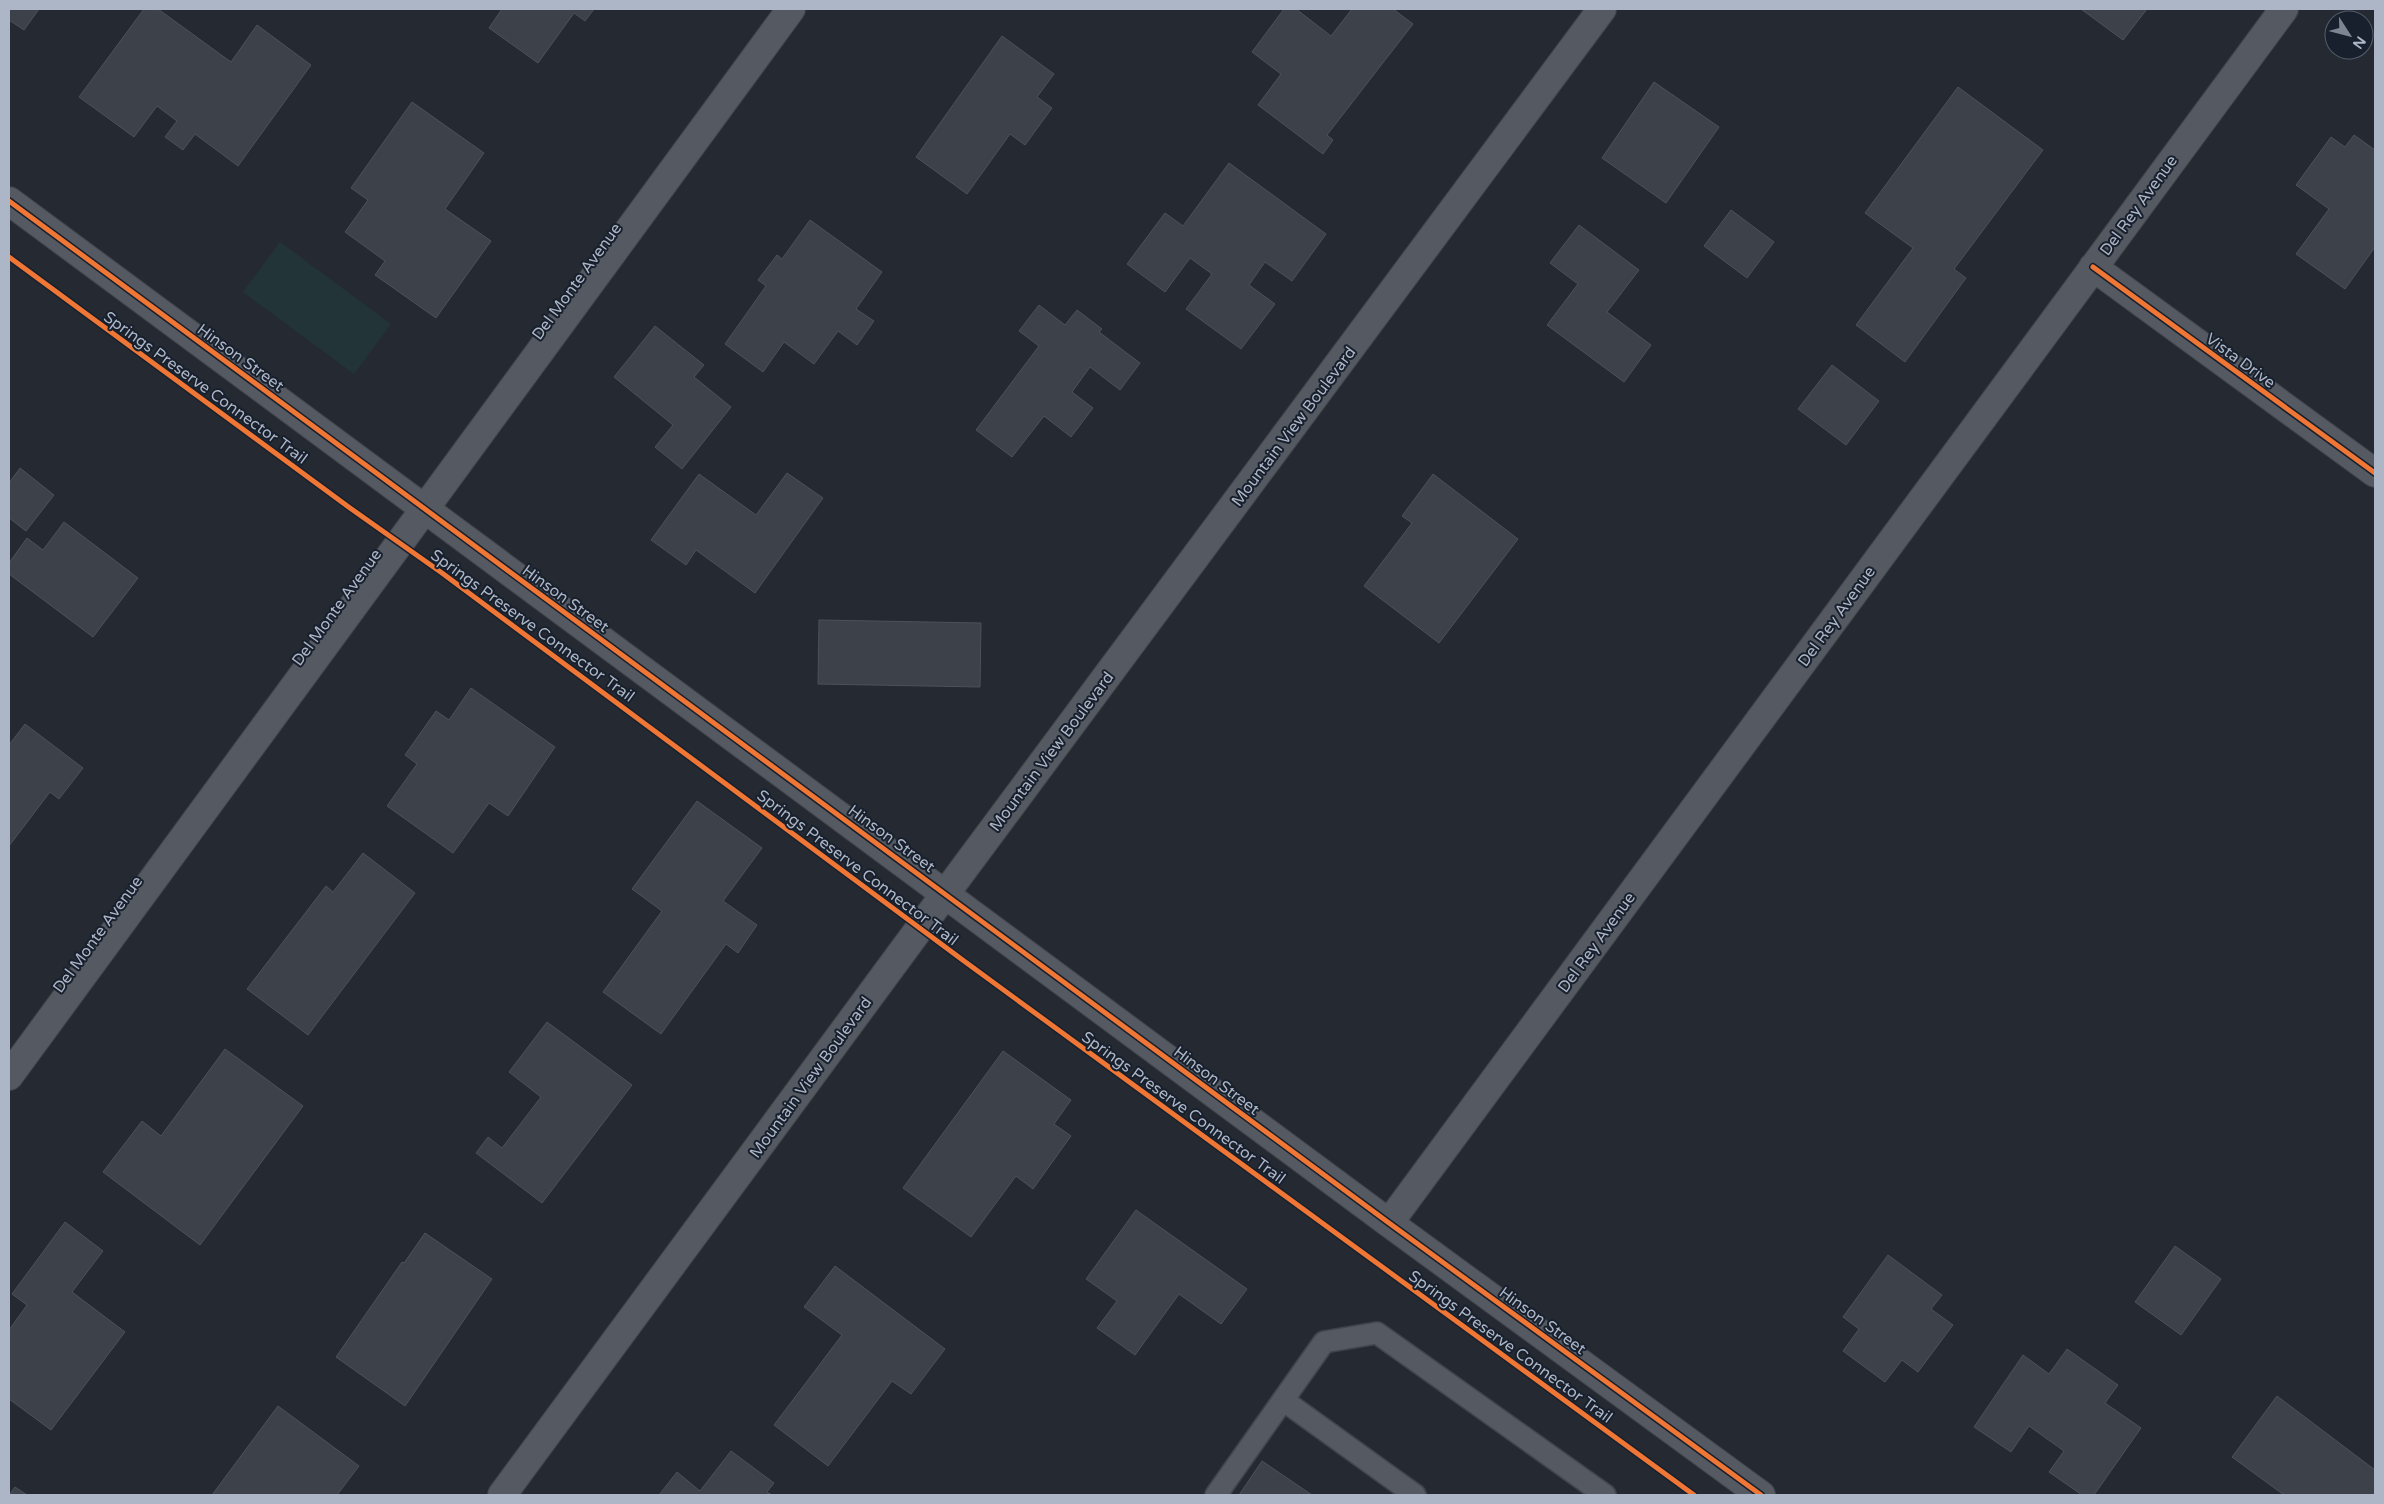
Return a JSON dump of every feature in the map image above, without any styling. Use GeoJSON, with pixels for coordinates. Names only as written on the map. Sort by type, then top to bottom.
{"type":"FeatureCollection","features":[{"type":"Feature","properties":{"kind":"street","name":"Del Monte Avenue"},"geometry":{"type":"LineString","coordinates":[[9,1076],[791,9]]}},
{"type":"Feature","properties":{"kind":"street","name":"Mountain View Boulevard"},"geometry":{"type":"LineString","coordinates":[[502,1495],[1602,9]]}},
{"type":"Feature","properties":{"kind":"street","name":"Del Rey Avenue"},"geometry":{"type":"LineString","coordinates":[[1389,1223],[2284,9]]}},
{"type":"Feature","properties":{"kind":"street","name":"Hinson Street"},"geometry":{"type":"LineString","coordinates":[[9,201],[946,893],[1389,1223],[1761,1495]]}},
{"type":"Feature","properties":{"kind":"street","name":"Vista Drive"},"geometry":{"type":"LineString","coordinates":[[2093,267],[2375,473]]}},
{"type":"Feature","properties":{"kind":"lane"},"geometry":{"type":"LineString","coordinates":[[1216,1495],[1324,1342],[1377,1333],[1605,1495]]}},
{"type":"Feature","properties":{"kind":"lane"},"geometry":{"type":"LineString","coordinates":[[1283,1400],[1415,1495]]}},
{"type":"Feature","properties":{"kind":"shaded area"},"geometry":{"type":"Polygon","coordinates":[[[280,242],[391,324],[354,374],[243,292],[280,242]]]}},
{"type":"Feature","properties":{"kind":"building"},"geometry":{"type":"Polygon","coordinates":[[[9,9],[39,9],[24,30],[9,20],[9,9]]]}},
{"type":"Feature","properties":{"kind":"building"},"geometry":{"type":"Polygon","coordinates":[[[144,9],[158,9],[231,62],[257,25],[311,65],[238,166],[195,134],[183,150],[165,137],[177,121],[157,106],[134,137],[79,97],[144,9]]]}},
{"type":"Feature","properties":{"kind":"building"},"geometry":{"type":"Polygon","coordinates":[[[502,9],[594,9],[585,21],[574,13],[538,63],[489,28],[502,9]]]}},
{"type":"Feature","properties":{"kind":"building"},"geometry":{"type":"Polygon","coordinates":[[[1284,9],[1296,9],[1331,36],[1352,9],[1393,9],[1413,24],[1327,135],[1333,140],[1323,154],[1258,105],[1281,74],[1252,52],[1284,9]]]}},
{"type":"Feature","properties":{"kind":"building"},"geometry":{"type":"Polygon","coordinates":[[[2081,9],[2147,9],[2123,40],[2081,9]]]}},
{"type":"Feature","properties":{"kind":"building"},"geometry":{"type":"Polygon","coordinates":[[[1002,36],[1054,74],[1037,97],[1052,108],[1025,145],[1010,134],[967,194],[916,157],[1002,36]]]}},
{"type":"Feature","properties":{"kind":"building"},"geometry":{"type":"Polygon","coordinates":[[[1654,82],[1719,127],[1666,203],[1602,158],[1654,82]]]}},
{"type":"Feature","properties":{"kind":"building"},"geometry":{"type":"Polygon","coordinates":[[[1958,87],[2043,150],[1954,269],[1966,278],[1905,362],[1856,325],[1913,248],[1865,213],[1958,87]]]}},
{"type":"Feature","properties":{"kind":"building"},"geometry":{"type":"Polygon","coordinates":[[[412,102],[484,153],[445,209],[491,241],[436,318],[375,275],[385,261],[345,232],[368,200],[351,188],[412,102]]]}},
{"type":"Feature","properties":{"kind":"building"},"geometry":{"type":"Polygon","coordinates":[[[2354,135],[2375,150],[2375,247],[2345,289],[2296,254],[2329,209],[2296,185],[2331,137],[2345,147],[2354,135]]]}},
{"type":"Feature","properties":{"kind":"building"},"geometry":{"type":"Polygon","coordinates":[[[1229,163],[1326,234],[1292,281],[1265,262],[1249,285],[1275,304],[1241,349],[1186,309],[1212,274],[1190,258],[1165,292],[1127,264],[1165,213],[1183,226],[1229,163]]]}},
{"type":"Feature","properties":{"kind":"building"},"geometry":{"type":"Polygon","coordinates":[[[1731,210],[1774,242],[1747,278],[1704,246],[1731,210]]]}},
{"type":"Feature","properties":{"kind":"building"},"geometry":{"type":"Polygon","coordinates":[[[810,220],[882,272],[856,309],[874,321],[857,345],[838,331],[814,364],[784,342],[763,372],[725,344],[766,286],[758,280],[777,255],[782,259],[810,220]]]}},
{"type":"Feature","properties":{"kind":"building"},"geometry":{"type":"Polygon","coordinates":[[[1579,225],[1639,270],[1607,312],[1651,345],[1624,382],[1547,325],[1578,284],[1550,263],[1579,225]]]}},
{"type":"Feature","properties":{"kind":"building"},"geometry":{"type":"Polygon","coordinates":[[[1039,305],[1065,325],[1077,310],[1102,329],[1099,332],[1140,363],[1120,390],[1090,367],[1072,392],[1093,408],[1071,437],[1044,416],[1012,457],[976,430],[1039,346],[1019,331],[1039,305]]]}},
{"type":"Feature","properties":{"kind":"building"},"geometry":{"type":"Polygon","coordinates":[[[655,326],[704,365],[694,377],[731,407],[682,469],[655,447],[673,425],[614,377],[655,326]]]}},
{"type":"Feature","properties":{"kind":"building"},"geometry":{"type":"Polygon","coordinates":[[[1832,365],[1879,401],[1846,445],[1798,409],[1832,365]]]}},
{"type":"Feature","properties":{"kind":"building"},"geometry":{"type":"Polygon","coordinates":[[[20,468],[54,495],[26,531],[9,518],[9,483],[20,468]]]}},
{"type":"Feature","properties":{"kind":"building"},"geometry":{"type":"Polygon","coordinates":[[[787,473],[823,498],[755,593],[696,550],[686,565],[651,540],[699,474],[756,515],[787,473]]]}},
{"type":"Feature","properties":{"kind":"building"},"geometry":{"type":"Polygon","coordinates":[[[1433,474],[1518,539],[1439,643],[1364,586],[1412,523],[1402,516],[1433,474]]]}},
{"type":"Feature","properties":{"kind":"building"},"geometry":{"type":"Polygon","coordinates":[[[64,522],[138,578],[93,637],[9,574],[9,563],[27,538],[43,550],[64,522]]]}},
{"type":"Feature","properties":{"kind":"building"},"geometry":{"type":"Polygon","coordinates":[[[819,620],[981,623],[980,687],[818,684],[819,620]]]}},
{"type":"Feature","properties":{"kind":"building"},"geometry":{"type":"Polygon","coordinates":[[[471,688],[555,747],[508,816],[489,803],[453,853],[387,806],[417,764],[405,755],[436,711],[449,720],[471,688]]]}},
{"type":"Feature","properties":{"kind":"building"},"geometry":{"type":"Polygon","coordinates":[[[25,724],[83,768],[59,799],[50,792],[9,846],[9,745],[25,724]]]}},
{"type":"Feature","properties":{"kind":"building"},"geometry":{"type":"Polygon","coordinates":[[[697,801],[762,848],[723,901],[757,925],[738,953],[726,944],[661,1034],[603,992],[662,911],[632,889],[697,801]]]}},
{"type":"Feature","properties":{"kind":"building"},"geometry":{"type":"Polygon","coordinates":[[[363,853],[415,893],[308,1035],[247,989],[326,886],[333,892],[363,853]]]}},
{"type":"Feature","properties":{"kind":"building"},"geometry":{"type":"Polygon","coordinates":[[[547,1022],[632,1085],[542,1203],[476,1153],[488,1137],[502,1148],[541,1097],[509,1072],[547,1022]]]}},
{"type":"Feature","properties":{"kind":"building"},"geometry":{"type":"Polygon","coordinates":[[[225,1049],[303,1106],[200,1245],[103,1172],[142,1121],[161,1136],[225,1049]]]}},
{"type":"Feature","properties":{"kind":"building"},"geometry":{"type":"Polygon","coordinates":[[[1003,1051],[1071,1100],[1054,1124],[1071,1136],[1033,1189],[1016,1176],[971,1237],[903,1188],[1003,1051]]]}},
{"type":"Feature","properties":{"kind":"building"},"geometry":{"type":"Polygon","coordinates":[[[1136,1210],[1247,1289],[1221,1324],[1179,1294],[1135,1355],[1097,1328],[1117,1301],[1086,1279],[1136,1210]]]}},
{"type":"Feature","properties":{"kind":"building"},"geometry":{"type":"Polygon","coordinates":[[[65,1222],[103,1251],[72,1292],[125,1332],[51,1430],[9,1399],[9,1330],[27,1305],[12,1294],[65,1222]]]}},
{"type":"Feature","properties":{"kind":"building"},"geometry":{"type":"Polygon","coordinates":[[[425,1233],[492,1279],[405,1406],[336,1357],[402,1262],[404,1263],[425,1233]]]}},
{"type":"Feature","properties":{"kind":"building"},"geometry":{"type":"Polygon","coordinates":[[[2175,1246],[2221,1279],[2181,1335],[2135,1302],[2175,1246]]]}},
{"type":"Feature","properties":{"kind":"building"},"geometry":{"type":"Polygon","coordinates":[[[1888,1255],[1942,1295],[1931,1309],[1953,1325],[1918,1372],[1902,1360],[1885,1382],[1843,1351],[1859,1329],[1843,1317],[1888,1255]]]}},
{"type":"Feature","properties":{"kind":"building"},"geometry":{"type":"Polygon","coordinates":[[[835,1266],[945,1349],[911,1394],[892,1381],[828,1466],[774,1425],[842,1335],[804,1307],[835,1266]]]}},
{"type":"Feature","properties":{"kind":"building"},"geometry":{"type":"Polygon","coordinates":[[[2067,1349],[2118,1385],[2105,1403],[2141,1428],[2094,1495],[2082,1495],[2049,1472],[2064,1451],[2029,1426],[2011,1452],[1974,1427],[2023,1355],[2049,1374],[2067,1349]]]}},
{"type":"Feature","properties":{"kind":"building"},"geometry":{"type":"Polygon","coordinates":[[[2277,1396],[2375,1470],[2375,1495],[2284,1495],[2232,1457],[2277,1396]]]}},
{"type":"Feature","properties":{"kind":"building"},"geometry":{"type":"Polygon","coordinates":[[[278,1406],[359,1466],[337,1495],[212,1495],[278,1406]]]}},
{"type":"Feature","properties":{"kind":"building"},"geometry":{"type":"Polygon","coordinates":[[[731,1451],[774,1483],[767,1492],[772,1495],[659,1495],[677,1472],[700,1491],[731,1451]]]}},
{"type":"Feature","properties":{"kind":"building"},"geometry":{"type":"Polygon","coordinates":[[[1262,1461],[1312,1495],[1239,1495],[1262,1461]]]}},
{"type":"Feature","properties":{"kind":"building"},"geometry":{"type":"Polygon","coordinates":[[[15,1487],[27,1495],[9,1495],[15,1487]]]}},
{"type":"Feature","properties":{"kind":"cycle path"},"geometry":{"type":"LineString","coordinates":[[9,201],[1389,1223],[1761,1495]]}},
{"type":"Feature","properties":{"kind":"cycle path","name":"Springs Preserve Connector Trail"},"geometry":{"type":"LineString","coordinates":[[9,257],[350,508],[442,573],[964,961],[1694,1495]]}},
{"type":"Feature","properties":{"kind":"cycle path"},"geometry":{"type":"LineString","coordinates":[[2093,267],[2375,473]]}}]}
